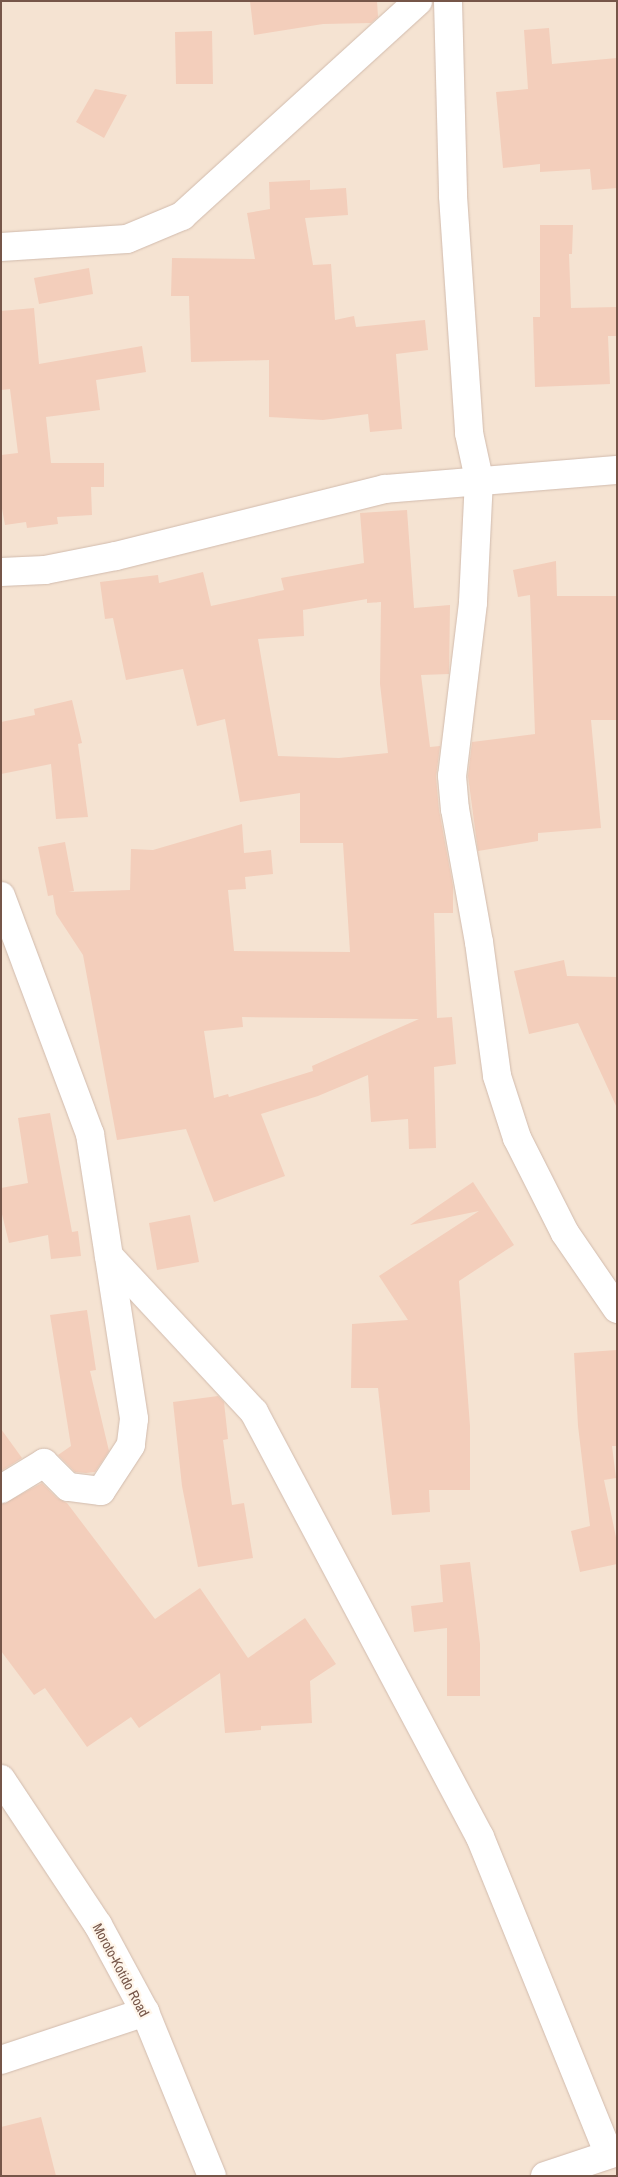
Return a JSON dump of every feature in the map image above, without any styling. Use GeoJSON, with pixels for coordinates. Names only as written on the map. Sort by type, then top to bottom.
{"type":"FeatureCollection","features":[{"type":"Feature","properties":{"kind":"street"},"geometry":{"type":"LineString","coordinates":[[1,247],[127,239],[182,216],[418,1]]}},
{"type":"Feature","properties":{"kind":"street"},"geometry":{"type":"LineString","coordinates":[[448,1],[454,206],[469,433],[478,479],[474,603],[452,776],[461,858],[478,942],[497,1076],[517,1138],[564,1233],[617,1310]]}},
{"type":"Feature","properties":{"kind":"street"},"geometry":{"type":"LineString","coordinates":[[1,572],[45,570],[116,556],[385,489],[478,479],[617,470]]}},
{"type":"Feature","properties":{"kind":"street"},"geometry":{"type":"LineString","coordinates":[[1,896],[90,1134],[134,1419],[131,1445],[102,1491],[68,1487],[44,1463],[1,1489]]}},
{"type":"Feature","properties":{"kind":"street"},"geometry":{"type":"LineString","coordinates":[[109,1256],[254,1412],[480,1838],[613,2153],[544,2176]]}},
{"type":"Feature","properties":{"kind":"street","name":"Moroto-Kotido Road"},"geometry":{"type":"LineString","coordinates":[[1,1779],[98,1925],[145,2012],[212,2176]]}},
{"type":"Feature","properties":{"kind":"street"},"geometry":{"type":"LineString","coordinates":[[1,2060],[145,2012]]}},
{"type":"Feature","properties":{"kind":"shaded area"},"geometry":{"type":"Polygon","coordinates":[[[1,1],[617,1],[617,2176],[1,2176],[1,1]]]}},
{"type":"Feature","properties":{"kind":"building"},"geometry":{"type":"Polygon","coordinates":[[[250,1],[377,1],[378,17],[371,23],[323,24],[254,35],[250,1]]]}},
{"type":"Feature","properties":{"kind":"building"},"geometry":{"type":"Polygon","coordinates":[[[549,28],[552,64],[617,58],[617,188],[592,190],[590,169],[540,172],[540,164],[503,168],[496,92],[528,89],[524,30],[549,28]]]}},
{"type":"Feature","properties":{"kind":"building"},"geometry":{"type":"Polygon","coordinates":[[[212,31],[213,84],[176,84],[175,32],[212,31]]]}},
{"type":"Feature","properties":{"kind":"building"},"geometry":{"type":"Polygon","coordinates":[[[95,89],[127,95],[104,138],[76,122],[95,89]]]}},
{"type":"Feature","properties":{"kind":"building"},"geometry":{"type":"Polygon","coordinates":[[[310,180],[310,190],[346,188],[348,215],[305,218],[313,265],[331,264],[335,320],[354,316],[356,327],[425,320],[428,350],[396,354],[402,429],[370,432],[368,414],[323,420],[269,417],[269,360],[191,362],[189,296],[171,296],[172,258],[255,259],[247,213],[270,209],[269,182],[310,180]]]}},
{"type":"Feature","properties":{"kind":"building"},"geometry":{"type":"Polygon","coordinates":[[[540,225],[573,225],[572,254],[569,254],[571,308],[617,307],[617,336],[608,336],[610,384],[535,387],[533,317],[540,317],[540,225]]]}},
{"type":"Feature","properties":{"kind":"building"},"geometry":{"type":"Polygon","coordinates":[[[89,268],[93,294],[39,304],[34,278],[89,268]]]}},
{"type":"Feature","properties":{"kind":"building"},"geometry":{"type":"Polygon","coordinates":[[[34,308],[39,364],[142,346],[146,372],[96,380],[100,410],[46,417],[51,463],[104,463],[104,487],[91,487],[92,515],[57,517],[58,524],[27,528],[26,522],[5,525],[1,503],[1,455],[18,453],[10,389],[1,390],[1,311],[34,308]]]}},
{"type":"Feature","properties":{"kind":"building"},"geometry":{"type":"Polygon","coordinates":[[[407,510],[414,608],[450,605],[449,674],[421,675],[430,747],[440,746],[436,777],[439,810],[453,886],[453,913],[434,913],[437,1018],[452,1017],[456,1064],[434,1067],[436,1148],[409,1149],[408,1119],[371,1122],[368,1075],[318,1096],[261,1114],[285,1176],[214,1202],[186,1129],[117,1140],[83,955],[56,914],[53,895],[48,896],[38,847],[65,842],[74,891],[68,892],[130,890],[131,849],[153,850],[242,824],[244,853],[271,850],[273,874],[245,877],[246,889],[228,890],[234,951],[350,952],[343,843],[300,843],[300,793],[240,802],[225,719],[197,726],[183,669],[126,680],[113,618],[105,619],[100,582],[158,575],[159,583],[203,572],[211,606],[284,590],[281,578],[364,563],[360,513],[407,510]],[[367,599],[303,610],[304,636],[258,639],[278,756],[339,758],[388,753],[380,684],[381,602],[367,603],[367,599]],[[242,1017],[243,1027],[204,1031],[214,1098],[228,1094],[229,1097],[313,1071],[312,1066],[419,1019],[242,1017]]]}},
{"type":"Feature","properties":{"kind":"building"},"geometry":{"type":"Polygon","coordinates":[[[556,561],[557,596],[617,596],[617,720],[591,720],[601,828],[538,833],[538,841],[478,851],[468,776],[472,742],[535,734],[530,595],[518,597],[513,570],[556,561]]]}},
{"type":"Feature","properties":{"kind":"building"},"geometry":{"type":"Polygon","coordinates":[[[72,700],[82,743],[78,744],[88,817],[56,819],[51,764],[1,774],[1,722],[35,715],[34,709],[72,700]]]}},
{"type":"Feature","properties":{"kind":"building"},"geometry":{"type":"Polygon","coordinates":[[[564,960],[567,976],[617,977],[617,1108],[578,1023],[529,1034],[514,971],[564,960]]]}},
{"type":"Feature","properties":{"kind":"building"},"geometry":{"type":"Polygon","coordinates":[[[50,1113],[72,1232],[78,1231],[81,1256],[51,1259],[48,1235],[9,1243],[1,1210],[1,1188],[28,1183],[18,1118],[50,1113]]]}},
{"type":"Feature","properties":{"kind":"building"},"geometry":{"type":"Polygon","coordinates":[[[473,1182],[514,1245],[459,1281],[470,1426],[470,1490],[429,1490],[430,1512],[392,1515],[378,1388],[351,1388],[352,1324],[408,1320],[379,1276],[479,1211],[410,1225],[473,1182]]]}},
{"type":"Feature","properties":{"kind":"building"},"geometry":{"type":"Polygon","coordinates":[[[190,1215],[199,1262],[157,1270],[149,1223],[190,1215]]]}},
{"type":"Feature","properties":{"kind":"building"},"geometry":{"type":"Polygon","coordinates":[[[87,1310],[96,1370],[90,1371],[109,1451],[95,1472],[86,1473],[75,1472],[58,1455],[71,1446],[50,1315],[87,1310]]]}},
{"type":"Feature","properties":{"kind":"building"},"geometry":{"type":"Polygon","coordinates":[[[617,1350],[617,1446],[612,1446],[616,1478],[604,1480],[617,1542],[617,1564],[580,1572],[571,1531],[590,1526],[578,1426],[574,1353],[617,1350]]]}},
{"type":"Feature","properties":{"kind":"building"},"geometry":{"type":"Polygon","coordinates":[[[218,1396],[224,1402],[228,1439],[223,1440],[232,1505],[244,1503],[253,1558],[198,1567],[182,1486],[173,1402],[218,1396]]]}},
{"type":"Feature","properties":{"kind":"building"},"geometry":{"type":"Polygon","coordinates":[[[1,1429],[22,1458],[1,1471],[1,1429]]]}},
{"type":"Feature","properties":{"kind":"building"},"geometry":{"type":"Polygon","coordinates":[[[42,1483],[57,1498],[67,1503],[155,1619],[200,1588],[248,1658],[305,1618],[336,1664],[310,1681],[312,1723],[261,1726],[261,1730],[225,1733],[220,1673],[139,1728],[131,1717],[87,1747],[45,1688],[34,1695],[1,1651],[1,1505],[42,1483]]]}},
{"type":"Feature","properties":{"kind":"building"},"geometry":{"type":"Polygon","coordinates":[[[470,1562],[480,1644],[480,1696],[447,1696],[447,1628],[414,1632],[411,1606],[443,1602],[440,1565],[470,1562]]]}},
{"type":"Feature","properties":{"kind":"building"},"geometry":{"type":"Polygon","coordinates":[[[41,2117],[56,2176],[1,2176],[1,2127],[41,2117]]]}}]}
